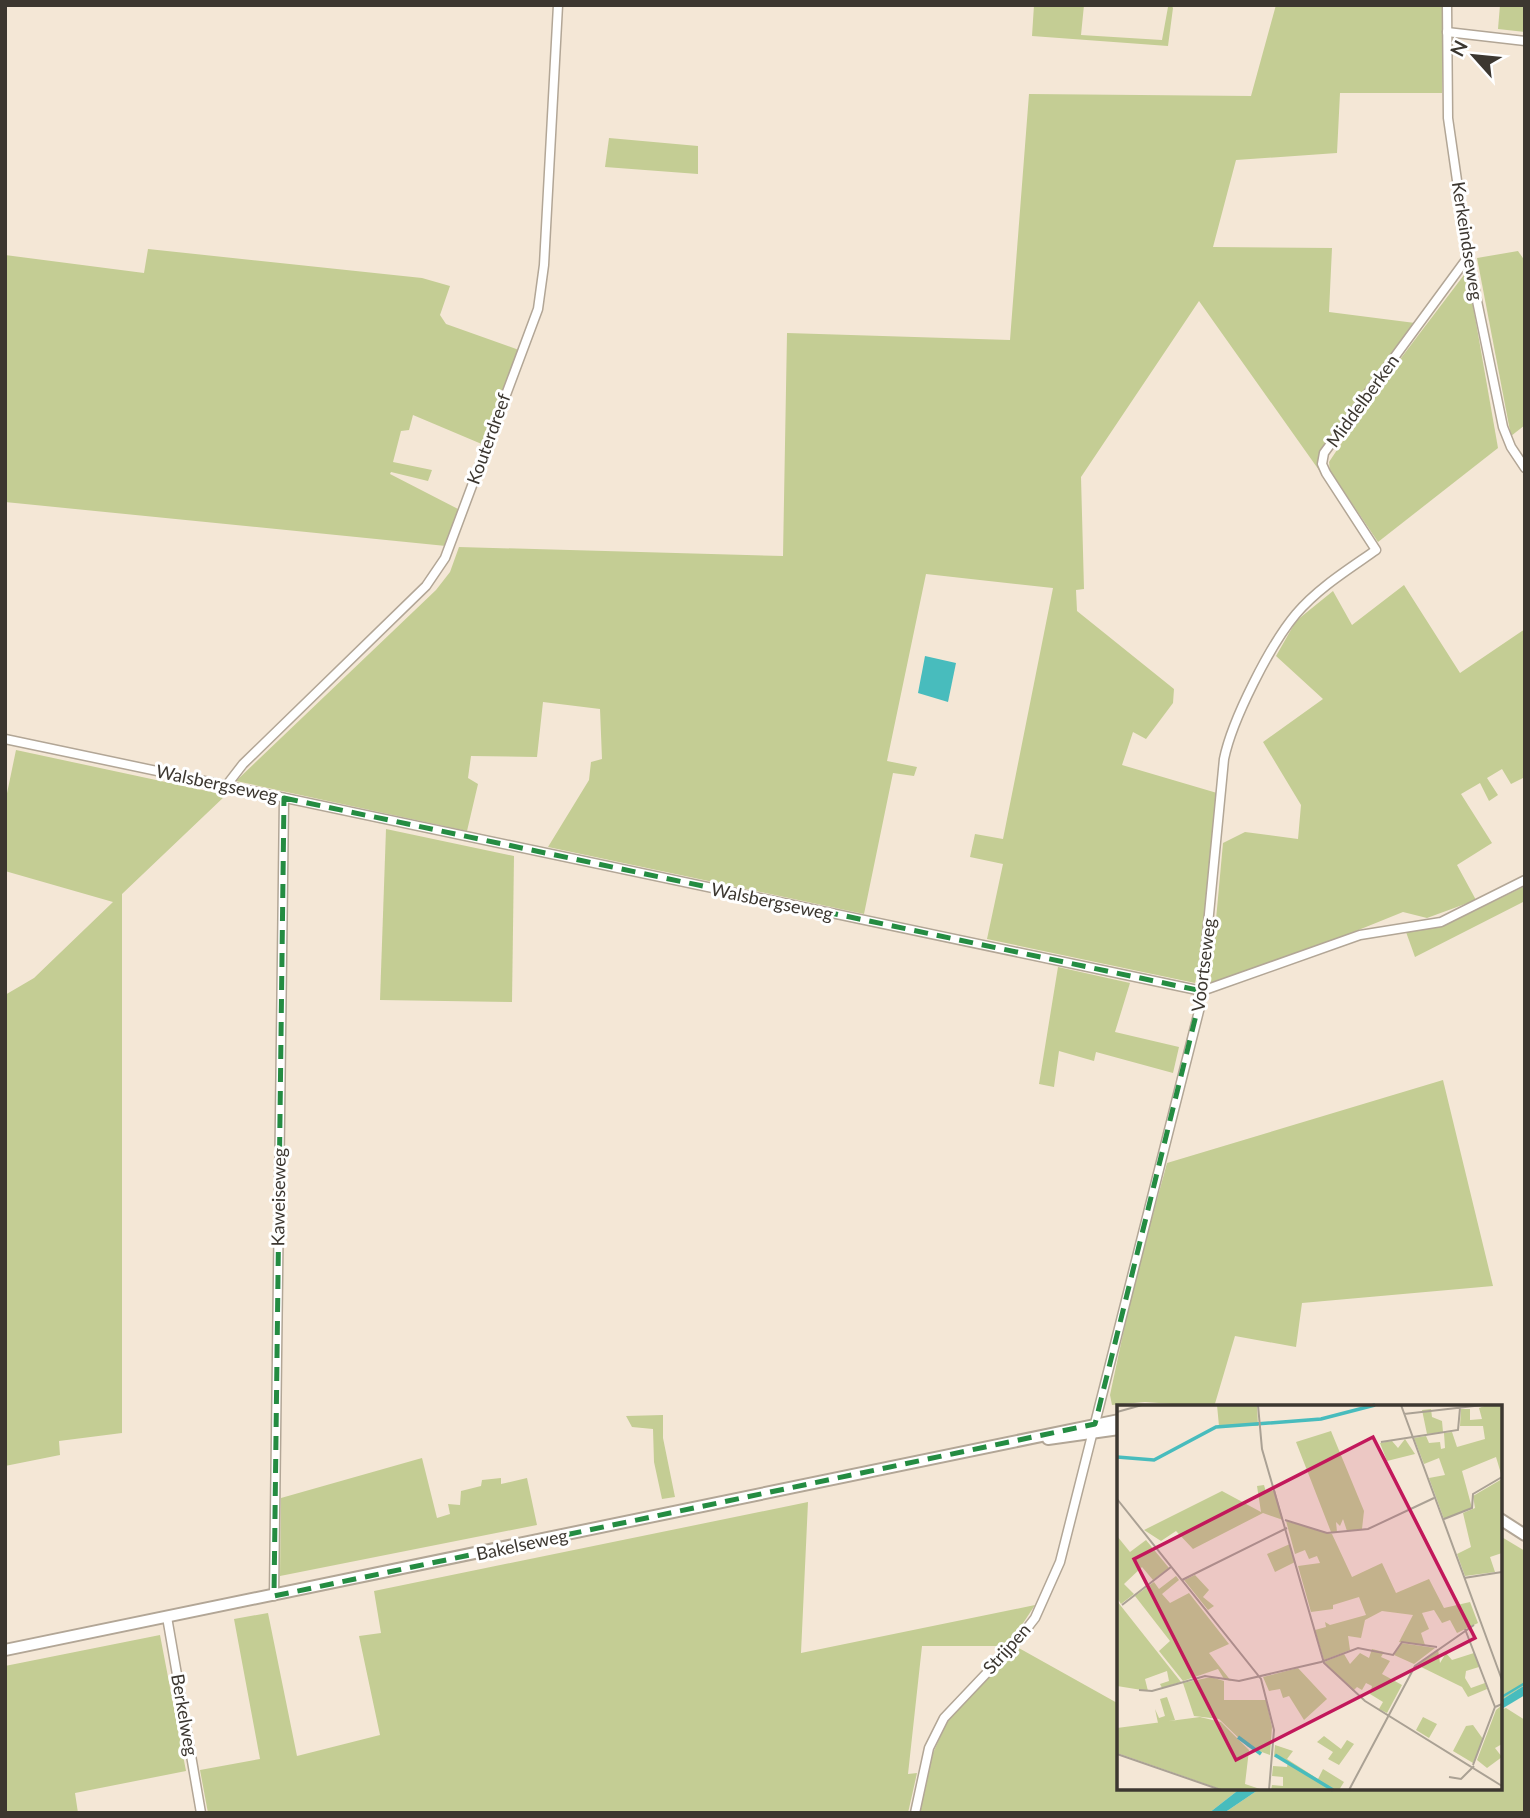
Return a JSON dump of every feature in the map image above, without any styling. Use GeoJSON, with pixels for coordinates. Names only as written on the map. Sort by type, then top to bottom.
{"type":"FeatureCollection","features":[{"type":"Feature","properties":{"kind":"main road","name":"Bakelseweg"},"geometry":{"type":"LineString","coordinates":[[5,1650],[1038,1439],[1064,1439],[1117,1421]]}},
{"type":"Feature","properties":{"kind":"main road","name":"Bakelseweg"},"geometry":{"type":"LineString","coordinates":[[1094,1429],[1117,1429]]}},
{"type":"Feature","properties":{"kind":"main road"},"geometry":{"type":"LineString","coordinates":[[1502,1520],[1525,1535]]}},
{"type":"Feature","properties":{"kind":"street","name":"Kouterdreef"},"geometry":{"type":"LineString","coordinates":[[226,786],[243,764],[426,586],[445,558],[538,309],[544,265],[558,5]]}},
{"type":"Feature","properties":{"kind":"street","name":"Kerkeindseweg"},"geometry":{"type":"LineString","coordinates":[[1447,5],[1448,118],[1468,257],[1503,427],[1510,447],[1525,468]]}},
{"type":"Feature","properties":{"kind":"street"},"geometry":{"type":"LineString","coordinates":[[1447,32],[1525,41]]}},
{"type":"Feature","properties":{"kind":"street","name":"Middelberken"},"geometry":{"type":"LineString","coordinates":[[1376,550],[1326,474],[1322,464],[1324,453],[1468,257]]}},
{"type":"Feature","properties":{"kind":"street","name":"Voortseweg"},"geometry":{"type":"LineString","coordinates":[[1094,1429],[1202,991],[1224,759],[1235,719],[1296,614],[1317,593],[1376,550]]}},
{"type":"Feature","properties":{"kind":"street","name":"Walsbergseweg"},"geometry":{"type":"LineString","coordinates":[[5,738],[1202,991]]}},
{"type":"Feature","properties":{"kind":"street","name":"Kaweiseweg"},"geometry":{"type":"LineString","coordinates":[[274,1596],[284,798]]}},
{"type":"Feature","properties":{"kind":"street"},"geometry":{"type":"LineString","coordinates":[[1202,991],[1360,935],[1441,922],[1525,880]]}},
{"type":"Feature","properties":{"kind":"street","name":"Strijpen"},"geometry":{"type":"LineString","coordinates":[[915,1813],[929,1748],[944,1718],[1018,1640],[1034,1618],[1053,1581],[1094,1429]]}},
{"type":"Feature","properties":{"kind":"street","name":"Berkelweg"},"geometry":{"type":"LineString","coordinates":[[167,1617],[201,1813]]}},
{"type":"Feature","properties":{"kind":"highlighted area"},"geometry":{"type":"Polygon","coordinates":[[[284,798],[1202,991],[1095,1424],[274,1596],[284,798]]]}},
{"type":"Feature","properties":{"kind":"green space"},"geometry":{"type":"Polygon","coordinates":[[[1034,5],[1084,5],[1081,35],[1162,40],[1168,7],[1171,5],[1173,8],[1168,46],[1032,36],[1034,5]]]}},
{"type":"Feature","properties":{"kind":"green space"},"geometry":{"type":"Polygon","coordinates":[[[1276,5],[1443,5],[1442,93],[1340,93],[1337,153],[1236,160],[1213,247],[1332,248],[1329,312],[1415,323],[1320,465],[1321,473],[1199,301],[1081,477],[1084,589],[1076,590],[1077,611],[1174,689],[1173,703],[1146,739],[1133,732],[1122,765],[1217,793],[1202,951],[1195,983],[987,939],[1003,864],[970,857],[975,834],[1003,839],[1053,588],[926,574],[887,761],[917,767],[914,776],[893,773],[864,914],[548,847],[589,780],[591,762],[602,759],[600,709],[543,702],[537,757],[471,756],[468,778],[478,784],[467,831],[236,781],[436,590],[450,572],[459,547],[783,556],[787,333],[1010,340],[1029,94],[1251,96],[1276,5]]]}},
{"type":"Feature","properties":{"kind":"green space"},"geometry":{"type":"Polygon","coordinates":[[[1500,5],[1525,5],[1525,32],[1498,29],[1500,5]]]}},
{"type":"Feature","properties":{"kind":"green space"},"geometry":{"type":"Polygon","coordinates":[[[609,138],[698,146],[698,174],[605,167],[609,138]]]}},
{"type":"Feature","properties":{"kind":"green space"},"geometry":{"type":"Polygon","coordinates":[[[148,249],[422,278],[450,286],[440,315],[446,324],[519,350],[484,445],[413,415],[409,430],[401,431],[393,462],[432,470],[428,481],[391,472],[390,474],[460,510],[446,546],[5,502],[5,255],[144,273],[148,249]]]}},
{"type":"Feature","properties":{"kind":"green space"},"geometry":{"type":"Polygon","coordinates":[[[1518,251],[1525,261],[1525,425],[1511,436],[1477,258],[1518,251]]]}},
{"type":"Feature","properties":{"kind":"green space"},"geometry":{"type":"Polygon","coordinates":[[[1467,271],[1498,448],[1378,542],[1330,471],[1329,462],[1379,387],[1467,271]]]}},
{"type":"Feature","properties":{"kind":"green space"},"geometry":{"type":"Polygon","coordinates":[[[1404,585],[1460,673],[1525,629],[1525,777],[1511,784],[1502,769],[1487,778],[1498,795],[1489,801],[1480,783],[1461,794],[1492,843],[1457,865],[1476,900],[1427,918],[1403,912],[1262,969],[1210,985],[1223,843],[1245,832],[1298,839],[1301,805],[1263,742],[1323,699],[1276,656],[1296,621],[1333,591],[1352,625],[1404,585]]]}},
{"type":"Feature","properties":{"kind":"green space"},"geometry":{"type":"Polygon","coordinates":[[[16,750],[226,795],[122,894],[122,1433],[59,1441],[60,1455],[5,1466],[5,995],[34,978],[113,902],[5,871],[5,803],[16,750]]]}},
{"type":"Feature","properties":{"kind":"green space"},"geometry":{"type":"Polygon","coordinates":[[[386,829],[514,856],[512,1002],[380,1000],[386,829]]]}},
{"type":"Feature","properties":{"kind":"green space"},"geometry":{"type":"Polygon","coordinates":[[[1525,886],[1525,901],[1415,957],[1406,932],[1452,922],[1525,886]]]}},
{"type":"Feature","properties":{"kind":"green space"},"geometry":{"type":"Polygon","coordinates":[[[1058,967],[1130,983],[1115,1032],[1179,1047],[1173,1073],[1096,1052],[1094,1061],[1059,1051],[1054,1087],[1039,1084],[1058,967]]]}},
{"type":"Feature","properties":{"kind":"green space"},"geometry":{"type":"Polygon","coordinates":[[[1443,1080],[1493,1286],[1302,1303],[1296,1347],[1235,1336],[1215,1405],[1145,1402],[1112,1405],[1110,1395],[1133,1287],[1167,1163],[1443,1080]]]}},
{"type":"Feature","properties":{"kind":"green space"},"geometry":{"type":"Polygon","coordinates":[[[663,1415],[663,1438],[675,1497],[662,1499],[654,1462],[653,1429],[632,1427],[626,1416],[663,1415]]]}},
{"type":"Feature","properties":{"kind":"green space"},"geometry":{"type":"Polygon","coordinates":[[[422,1458],[437,1518],[450,1514],[448,1504],[460,1505],[461,1491],[481,1486],[482,1480],[501,1478],[501,1484],[527,1478],[537,1525],[280,1576],[281,1498],[422,1458]]]}},
{"type":"Feature","properties":{"kind":"green space"},"geometry":{"type":"Polygon","coordinates":[[[808,1502],[801,1653],[1035,1605],[1014,1637],[1003,1646],[922,1646],[908,1774],[917,1773],[908,1813],[208,1813],[200,1770],[260,1759],[234,1619],[268,1613],[297,1756],[380,1735],[359,1636],[381,1633],[374,1591],[808,1502]]]}},
{"type":"Feature","properties":{"kind":"green space"},"geometry":{"type":"Polygon","coordinates":[[[1502,1537],[1525,1551],[1525,1685],[1502,1700],[1502,1537]]]}},
{"type":"Feature","properties":{"kind":"green space"},"geometry":{"type":"Polygon","coordinates":[[[160,1635],[186,1771],[75,1793],[78,1813],[5,1813],[5,1666],[160,1635]]]}},
{"type":"Feature","properties":{"kind":"green space"},"geometry":{"type":"Polygon","coordinates":[[[1017,1647],[1117,1703],[1117,1790],[1238,1790],[1209,1813],[920,1813],[933,1753],[949,1717],[1017,1647]]]}},
{"type":"Feature","properties":{"kind":"green space"},"geometry":{"type":"Polygon","coordinates":[[[1506,1708],[1525,1720],[1525,1813],[1224,1813],[1258,1790],[1502,1790],[1502,1709],[1506,1708]]]}},
{"type":"Feature","properties":{"kind":"water"},"geometry":{"type":"Polygon","coordinates":[[[925,656],[956,663],[948,702],[918,693],[925,656]]]}},
{"type":"Feature","properties":{"kind":"water"},"geometry":{"type":"Polygon","coordinates":[[[1525,1685],[1525,1695],[1502,1709],[1502,1700],[1525,1685]]]}},
{"type":"Feature","properties":{"kind":"water"},"geometry":{"type":"Polygon","coordinates":[[[1238,1790],[1258,1790],[1224,1813],[1209,1813],[1238,1790]]]}},
{"type":"Feature","properties":{"kind":"waterway"},"geometry":{"type":"LineString","coordinates":[[1502,1697],[1525,1683]]}}]}
